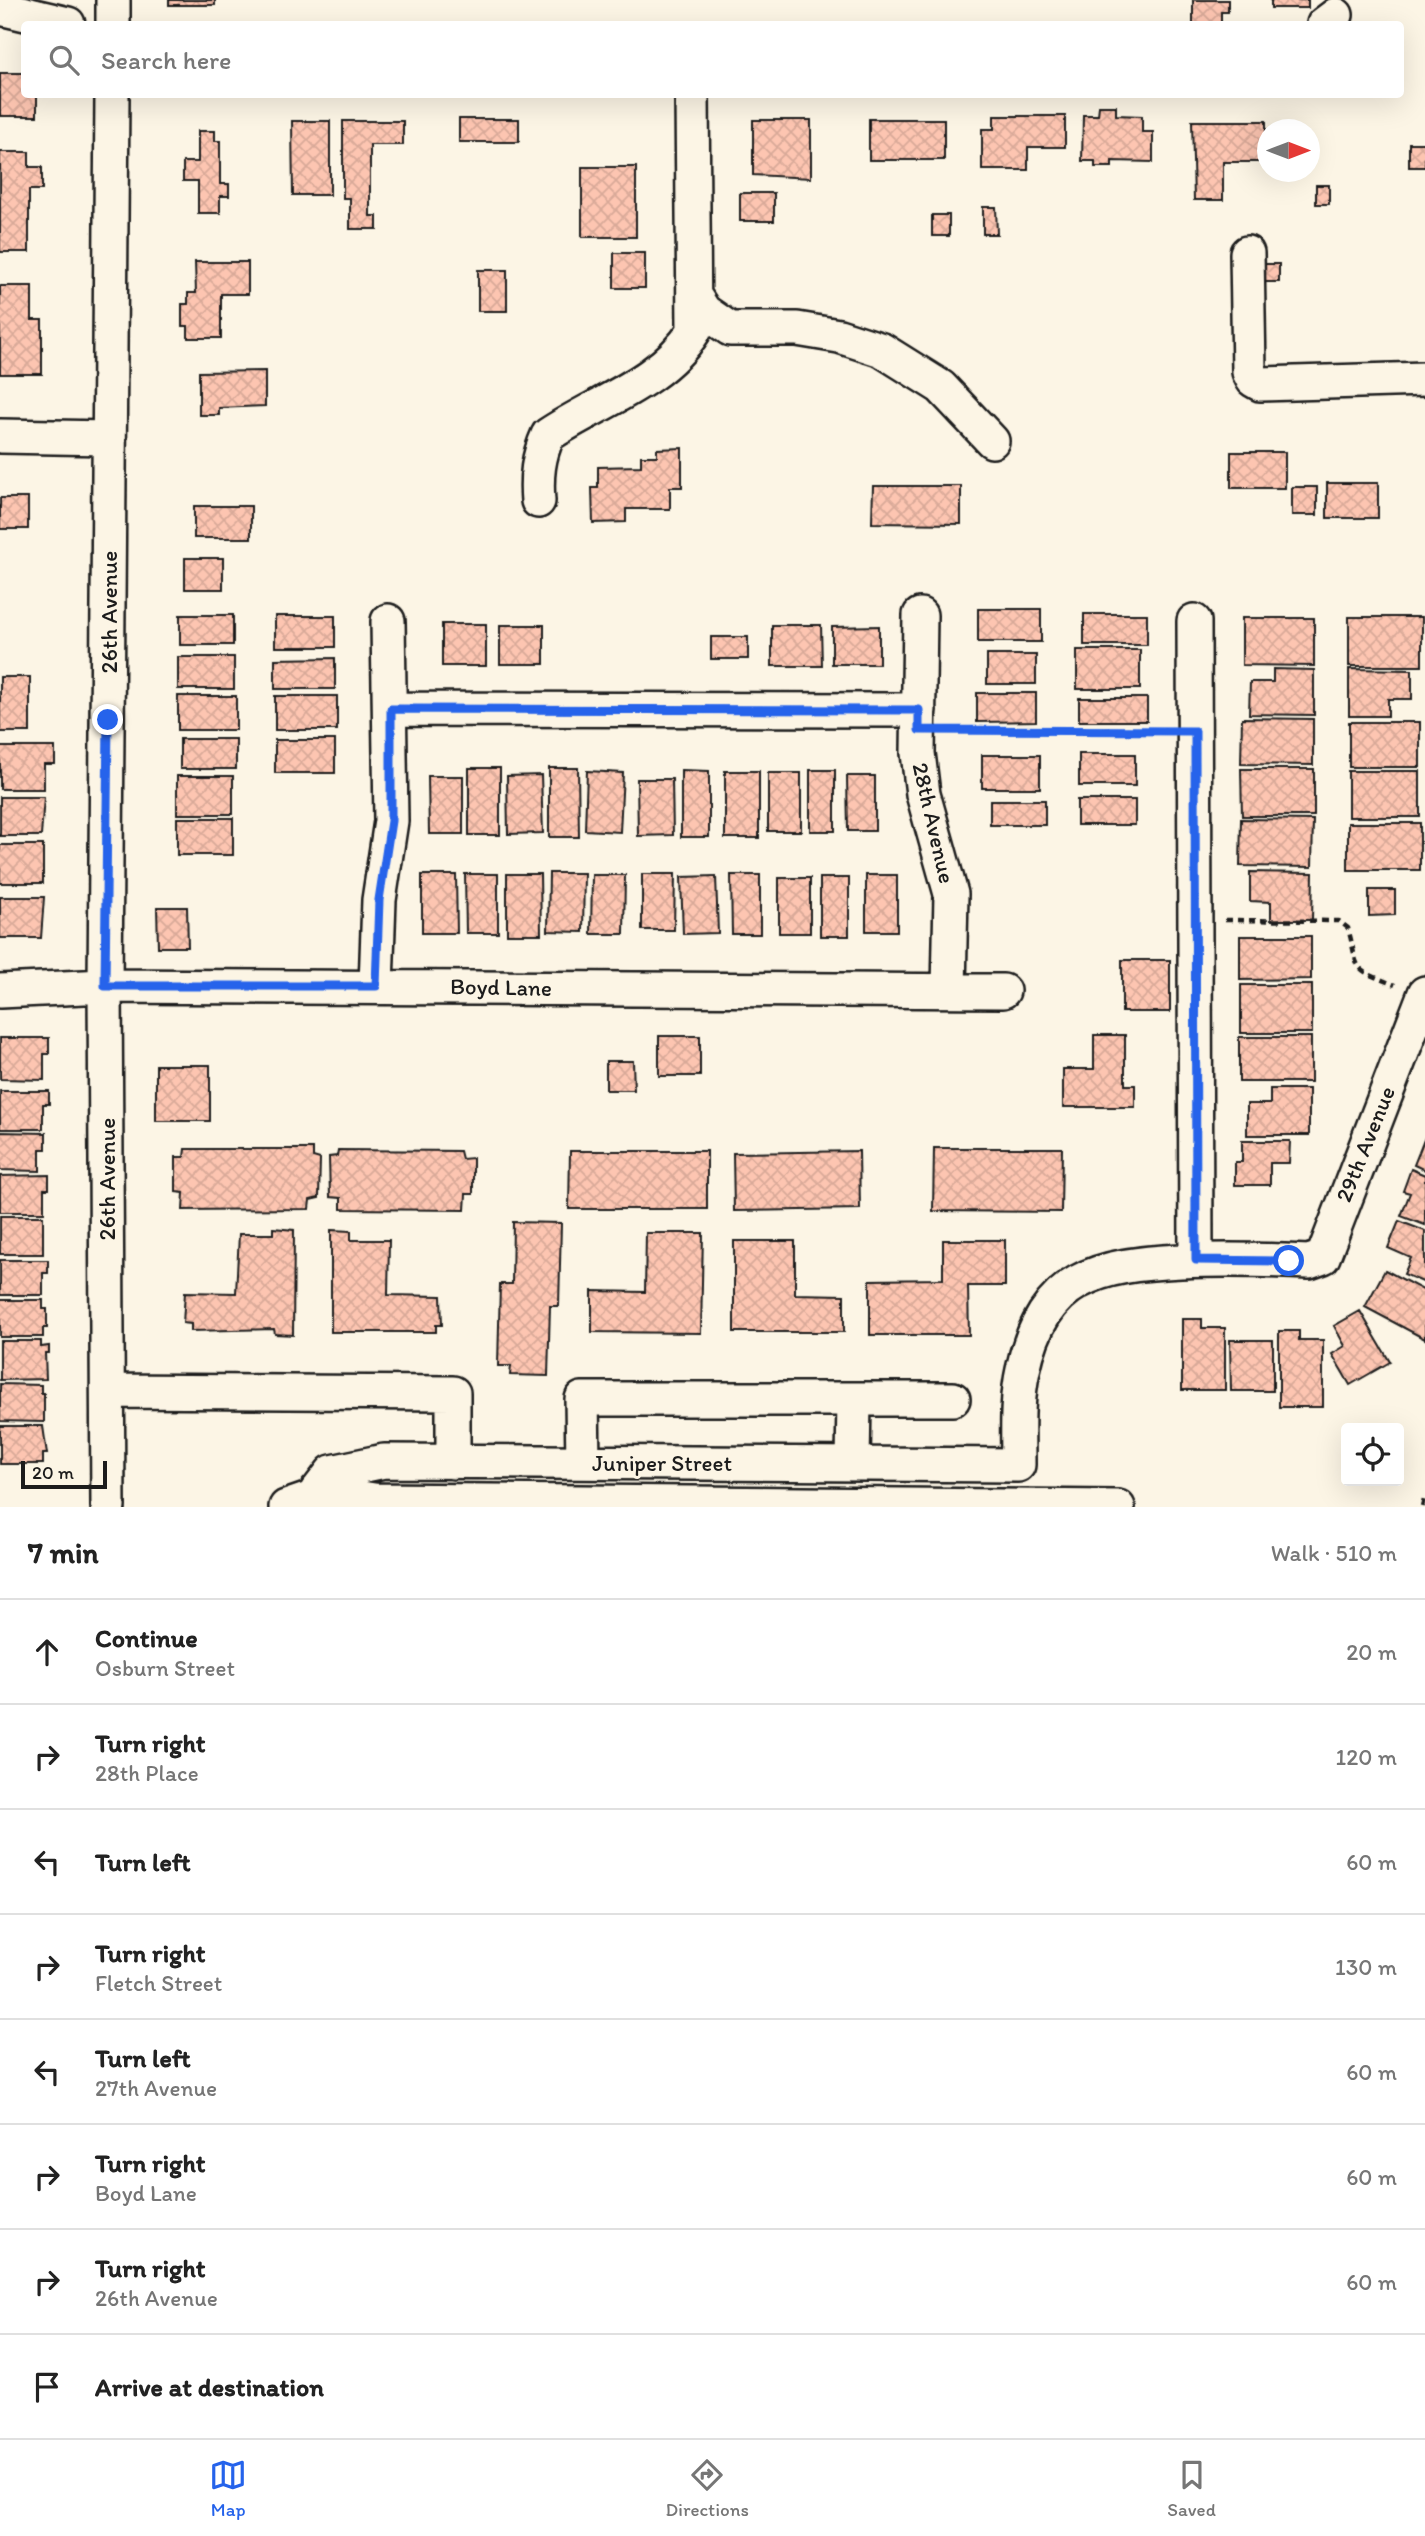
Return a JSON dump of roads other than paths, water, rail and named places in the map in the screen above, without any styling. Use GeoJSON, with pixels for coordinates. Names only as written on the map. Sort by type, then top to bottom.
{"type":"FeatureCollection","features":[{"type":"Feature","properties":{"kind":"street"},"geometry":{"type":"LineString","coordinates":[[113,0],[113,21]]}},
{"type":"Feature","properties":{"kind":"street"},"geometry":{"type":"LineString","coordinates":[[0,8],[55,21]]}},
{"type":"Feature","properties":{"kind":"street","name":"26th Avenue"},"geometry":{"type":"LineString","coordinates":[[108,1507],[105,986],[112,98]]}},
{"type":"Feature","properties":{"kind":"street"},"geometry":{"type":"LineString","coordinates":[[538,501],[536,481],[540,454],[548,435],[665,366],[684,347],[694,331],[692,98]]}},
{"type":"Feature","properties":{"kind":"street"},"geometry":{"type":"LineString","coordinates":[[1247,253],[1249,372],[1252,380],[1260,384],[1425,379]]}},
{"type":"Feature","properties":{"kind":"street"},"geometry":{"type":"LineString","coordinates":[[695,297],[704,311],[730,329],[797,329],[839,336],[882,350],[941,387],[992,441]]}},
{"type":"Feature","properties":{"kind":"street"},"geometry":{"type":"LineString","coordinates":[[0,436],[108,438]]}},
{"type":"Feature","properties":{"kind":"street","name":"28th Avenue"},"geometry":{"type":"LineString","coordinates":[[920,615],[919,720],[923,794],[951,894],[949,990]]}},
{"type":"Feature","properties":{"kind":"street"},"geometry":{"type":"LineString","coordinates":[[376,986],[379,900],[391,821],[388,621]]}},
{"type":"Feature","properties":{"kind":"street"},"geometry":{"type":"LineString","coordinates":[[1194,621],[1196,1260]]}},
{"type":"Feature","properties":{"kind":"street"},"geometry":{"type":"LineString","coordinates":[[391,709],[919,720]]}},
{"type":"Feature","properties":{"kind":"street","name":"Boyd Lane"},"geometry":{"type":"LineString","coordinates":[[0,991],[105,986],[1003,991]]}},
{"type":"Feature","properties":{"kind":"street","name":"29th Avenue"},"geometry":{"type":"LineString","coordinates":[[1196,1260],[1309,1262],[1322,1257],[1424,994]]}},
{"type":"Feature","properties":{"kind":"street","name":"Juniper Street"},"geometry":{"type":"LineString","coordinates":[[286,1507],[312,1498],[332,1472],[384,1461],[1018,1465],[1019,1395],[1023,1367],[1032,1342],[1055,1303],[1068,1289],[1101,1270],[1144,1262],[1196,1260]]}},
{"type":"Feature","properties":{"kind":"street"},"geometry":{"type":"LineString","coordinates":[[109,1391],[453,1393],[453,1462]]}},
{"type":"Feature","properties":{"kind":"street"},"geometry":{"type":"LineString","coordinates":[[583,1462],[582,1399],[953,1399]]}},
{"type":"Feature","properties":{"kind":"street"},"geometry":{"type":"LineString","coordinates":[[853,1464],[854,1399]]}},
{"type":"Feature","properties":{"kind":"street","name":"Juniper Street"},"geometry":{"type":"LineString","coordinates":[[317,1491],[374,1500],[1118,1507]]}}]}
